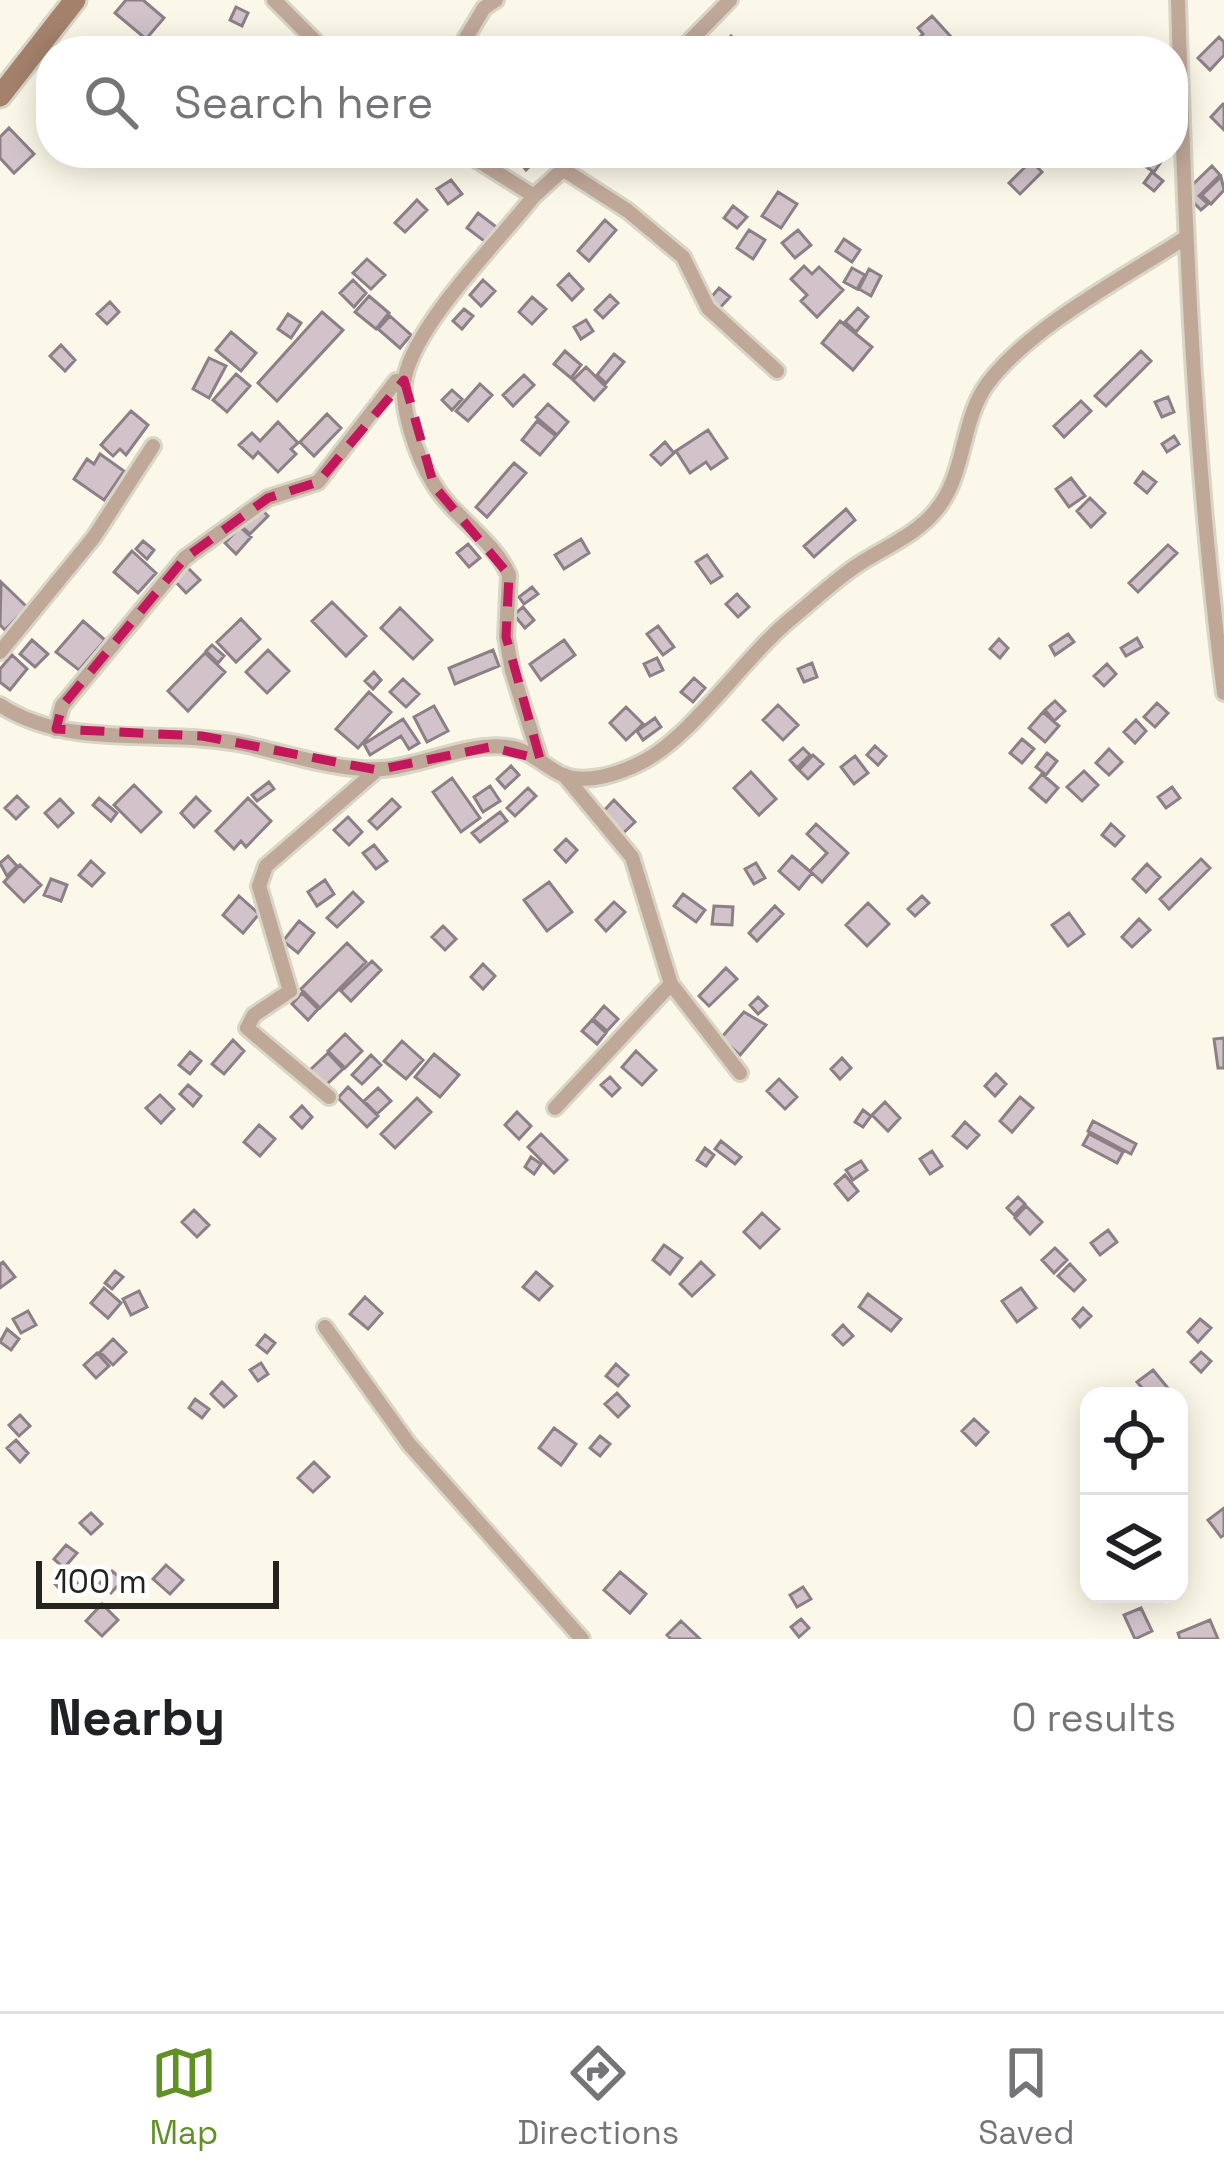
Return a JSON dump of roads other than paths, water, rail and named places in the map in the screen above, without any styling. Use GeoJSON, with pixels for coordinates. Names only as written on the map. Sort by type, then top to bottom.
{"type":"FeatureCollection","features":[{"type":"Feature","properties":{"kind":"main road"},"geometry":{"type":"LineString","coordinates":[[41,36],[75,0]]}},
{"type":"Feature","properties":{"kind":"main road"},"geometry":{"type":"LineString","coordinates":[[0,96],[7,73],[36,42]]}},
{"type":"Feature","properties":{"kind":"street"},"geometry":{"type":"LineString","coordinates":[[274,0],[310,36]]}},
{"type":"Feature","properties":{"kind":"street"},"geometry":{"type":"LineString","coordinates":[[467,36],[484,8],[496,0]]}},
{"type":"Feature","properties":{"kind":"street"},"geometry":{"type":"LineString","coordinates":[[695,36],[730,0]]}},
{"type":"Feature","properties":{"kind":"street"},"geometry":{"type":"LineString","coordinates":[[1178,0],[1179,36]]}},
{"type":"Feature","properties":{"kind":"street"},"geometry":{"type":"LineString","coordinates":[[490,168],[534,196]]}},
{"type":"Feature","properties":{"kind":"street"},"geometry":{"type":"LineString","coordinates":[[1183,168],[1207,563],[1224,694]]}},
{"type":"Feature","properties":{"kind":"street"},"geometry":{"type":"LineString","coordinates":[[540,759],[506,637],[509,575],[434,486],[407,412],[404,380],[432,325],[534,196],[564,170],[628,211],[683,257],[708,308],[777,371]]}},
{"type":"Feature","properties":{"kind":"street"},"geometry":{"type":"LineString","coordinates":[[564,775],[596,777],[620,772],[669,745],[783,625],[936,511],[957,469],[987,384],[1053,324],[1185,238]]}},
{"type":"Feature","properties":{"kind":"street"},"geometry":{"type":"LineString","coordinates":[[56,728],[62,706],[185,558],[268,499],[317,482],[396,381],[404,380]]}},
{"type":"Feature","properties":{"kind":"street"},"geometry":{"type":"LineString","coordinates":[[0,652],[94,537],[153,446]]}},
{"type":"Feature","properties":{"kind":"street"},"geometry":{"type":"LineString","coordinates":[[0,705],[56,728],[202,736],[377,770],[490,747],[518,749],[540,759],[564,775],[632,857],[671,985],[740,1073]]}},
{"type":"Feature","properties":{"kind":"street"},"geometry":{"type":"LineString","coordinates":[[329,1097],[247,1028],[254,1015],[290,991],[259,886],[266,866],[377,770]]}},
{"type":"Feature","properties":{"kind":"street"},"geometry":{"type":"LineString","coordinates":[[555,1108],[671,985]]}},
{"type":"Feature","properties":{"kind":"street"},"geometry":{"type":"LineString","coordinates":[[325,1327],[409,1444],[582,1639]]}}]}
